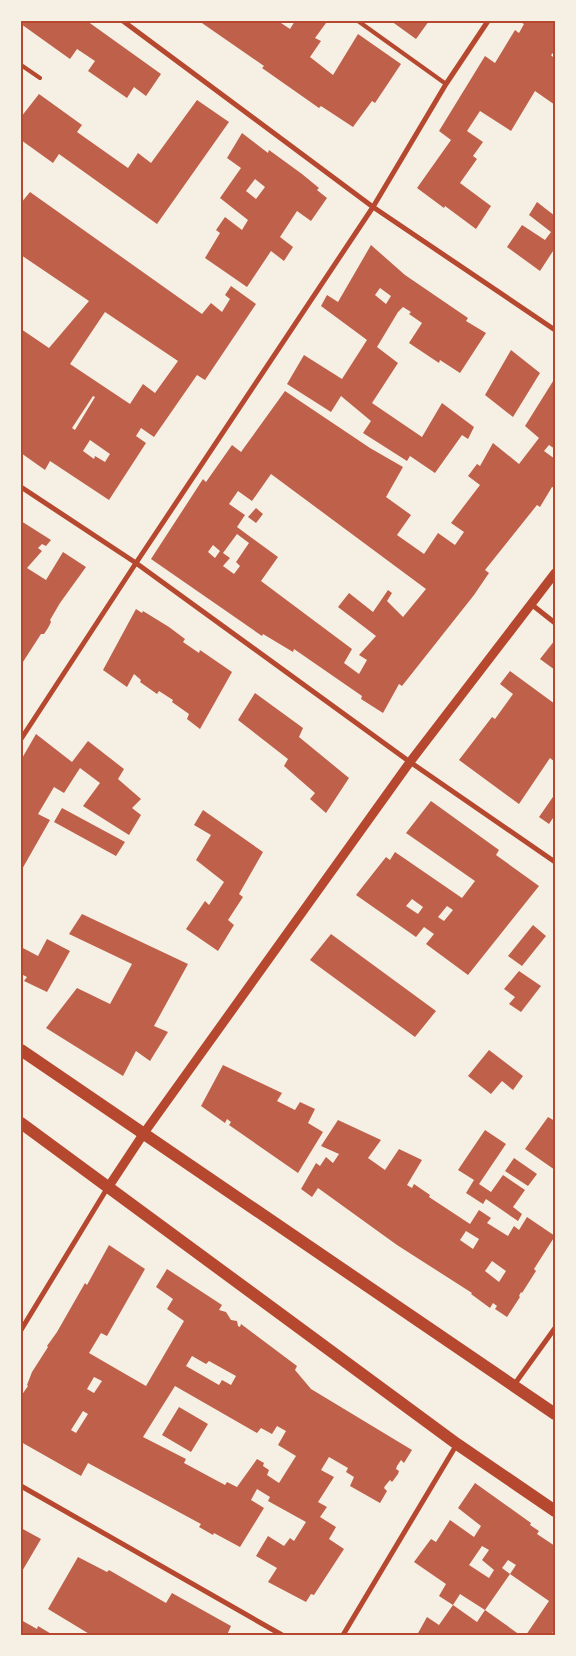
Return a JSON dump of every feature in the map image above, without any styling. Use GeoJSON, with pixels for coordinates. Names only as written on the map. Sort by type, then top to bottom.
{"type":"FeatureCollection","features":[{"type":"Feature","properties":{"kind":"main road"},"geometry":{"type":"LineString","coordinates":[[21,1050],[555,1414]]}},
{"type":"Feature","properties":{"kind":"main road"},"geometry":{"type":"LineString","coordinates":[[21,1123],[457,1444],[555,1511]]}},
{"type":"Feature","properties":{"kind":"street"},"geometry":{"type":"LineString","coordinates":[[123,21],[373,207],[555,330]]}},
{"type":"Feature","properties":{"kind":"street"},"geometry":{"type":"LineString","coordinates":[[21,739],[373,207],[446,84],[488,21]]}},
{"type":"Feature","properties":{"kind":"street"},"geometry":{"type":"LineString","coordinates":[[21,487],[136,563],[410,762],[555,862]]}},
{"type":"Feature","properties":{"kind":"street"},"geometry":{"type":"LineString","coordinates":[[21,1330],[108,1186],[144,1133],[410,762],[555,573]]}},
{"type":"Feature","properties":{"kind":"street"},"geometry":{"type":"LineString","coordinates":[[531,604],[555,623]]}},
{"type":"Feature","properties":{"kind":"street"},"geometry":{"type":"LineString","coordinates":[[513,1385],[555,1328]]}},
{"type":"Feature","properties":{"kind":"street"},"geometry":{"type":"LineString","coordinates":[[343,1635],[457,1444]]}},
{"type":"Feature","properties":{"kind":"street"},"geometry":{"type":"LineString","coordinates":[[21,1486],[282,1635]]}},
{"type":"Feature","properties":{"kind":"lane"},"geometry":{"type":"LineString","coordinates":[[358,21],[446,84]]}},
{"type":"Feature","properties":{"kind":"lane"},"geometry":{"type":"LineString","coordinates":[[21,65],[40,78]]}},
{"type":"Feature","properties":{"kind":"building"},"geometry":{"type":"Polygon","coordinates":[[[21,21],[87,21],[161,74],[146,96],[134,87],[127,98],[88,71],[95,61],[77,49],[70,59],[21,24],[21,21]]]}},
{"type":"Feature","properties":{"kind":"building"},"geometry":{"type":"Polygon","coordinates":[[[199,21],[278,21],[290,29],[295,21],[323,21],[326,23],[315,38],[321,41],[310,57],[333,75],[358,34],[401,64],[375,103],[372,101],[353,127],[321,106],[319,108],[262,68],[264,66],[199,21]]]}},
{"type":"Feature","properties":{"kind":"building"},"geometry":{"type":"Polygon","coordinates":[[[391,21],[429,21],[416,39],[391,21]]]}},
{"type":"Feature","properties":{"kind":"building"},"geometry":{"type":"Polygon","coordinates":[[[523,21],[555,21],[555,52],[551,55],[555,59],[555,105],[535,91],[511,131],[480,111],[467,131],[483,142],[473,156],[477,159],[460,183],[491,206],[476,229],[417,188],[451,140],[439,131],[485,56],[495,63],[515,30],[519,33],[524,24],[522,23],[523,21]]]}},
{"type":"Feature","properties":{"kind":"building"},"geometry":{"type":"Polygon","coordinates":[[[39,94],[82,125],[77,132],[128,168],[138,153],[151,163],[197,100],[229,122],[157,224],[59,154],[53,163],[21,140],[21,117],[39,94]]]}},
{"type":"Feature","properties":{"kind":"building"},"geometry":{"type":"Polygon","coordinates":[[[242,133],[268,153],[269,150],[302,174],[319,188],[317,190],[327,198],[311,221],[297,211],[280,237],[293,247],[284,261],[271,251],[247,287],[205,258],[220,233],[216,230],[225,217],[242,230],[248,220],[220,198],[241,168],[227,158],[242,133]],[[255,179],[246,191],[256,199],[265,187],[255,179]]]}},
{"type":"Feature","properties":{"kind":"building"},"geometry":{"type":"Polygon","coordinates":[[[30,192],[202,314],[211,303],[222,312],[230,299],[225,295],[231,286],[256,304],[205,380],[197,375],[154,437],[141,428],[136,436],[146,443],[109,500],[50,461],[45,470],[21,453],[21,329],[49,348],[89,301],[21,255],[21,203],[30,192]],[[105,312],[70,364],[130,404],[143,384],[155,393],[178,361],[105,312]],[[93,396],[72,428],[75,430],[95,397],[93,396]],[[90,440],[83,451],[94,459],[95,456],[105,462],[110,454],[90,440]]]}},
{"type":"Feature","properties":{"kind":"building"},"geometry":{"type":"Polygon","coordinates":[[[537,202],[555,216],[555,248],[540,271],[507,247],[522,225],[545,240],[551,232],[529,215],[537,202]]]}},
{"type":"Feature","properties":{"kind":"building"},"geometry":{"type":"Polygon","coordinates":[[[371,245],[405,275],[468,318],[466,321],[486,333],[460,373],[440,360],[439,363],[409,343],[422,323],[403,307],[377,347],[398,363],[372,403],[422,437],[442,403],[474,427],[468,439],[462,435],[435,473],[410,456],[407,461],[363,433],[371,421],[341,396],[331,412],[287,384],[304,355],[342,379],[367,340],[321,306],[327,295],[338,302],[371,245]],[[380,288],[375,295],[386,304],[391,296],[380,288]]]}},
{"type":"Feature","properties":{"kind":"building"},"geometry":{"type":"Polygon","coordinates":[[[511,350],[540,373],[513,417],[485,395],[511,350]]]}},
{"type":"Feature","properties":{"kind":"building"},"geometry":{"type":"Polygon","coordinates":[[[555,378],[555,449],[549,445],[544,451],[555,459],[555,488],[552,487],[540,507],[537,505],[485,570],[489,573],[474,595],[402,686],[399,684],[383,713],[361,699],[362,696],[294,649],[293,652],[263,634],[262,636],[151,559],[203,479],[206,482],[232,445],[241,452],[285,391],[370,448],[403,467],[386,497],[411,515],[397,535],[424,554],[438,533],[455,545],[464,532],[451,523],[480,485],[468,476],[477,464],[480,466],[493,443],[519,464],[539,438],[525,426],[555,378]],[[271,474],[252,501],[238,491],[229,504],[245,515],[237,527],[278,557],[261,581],[352,649],[344,663],[359,674],[367,660],[359,655],[376,636],[338,607],[349,593],[373,612],[388,590],[392,593],[387,601],[403,617],[426,589],[271,474]],[[237,534],[223,553],[230,558],[223,566],[234,574],[240,566],[236,562],[249,543],[237,534]],[[213,545],[208,552],[215,558],[220,551],[213,545]]]}},
{"type":"Feature","properties":{"kind":"building"},"geometry":{"type":"Polygon","coordinates":[[[256,508],[263,514],[256,523],[248,517],[256,508]]]}},
{"type":"Feature","properties":{"kind":"building"},"geometry":{"type":"Polygon","coordinates":[[[21,521],[51,540],[46,546],[42,544],[38,548],[42,551],[27,568],[46,580],[63,552],[86,567],[60,603],[50,620],[48,628],[44,634],[41,634],[21,665],[21,521]]]}},
{"type":"Feature","properties":{"kind":"building"},"geometry":{"type":"Polygon","coordinates":[[[136,609],[142,613],[143,611],[169,627],[185,639],[183,642],[199,653],[200,650],[232,672],[200,729],[187,719],[189,714],[172,702],[173,700],[159,691],[157,694],[140,682],[141,680],[134,674],[127,687],[103,670],[136,609]]]}},
{"type":"Feature","properties":{"kind":"building"},"geometry":{"type":"Polygon","coordinates":[[[555,640],[555,670],[540,659],[555,640]]]}},
{"type":"Feature","properties":{"kind":"building"},"geometry":{"type":"Polygon","coordinates":[[[510,671],[555,704],[555,762],[550,758],[519,804],[459,760],[492,717],[495,719],[513,694],[500,684],[510,671]]]}},
{"type":"Feature","properties":{"kind":"building"},"geometry":{"type":"Polygon","coordinates":[[[255,693],[303,728],[299,737],[349,778],[326,813],[310,799],[315,793],[284,766],[288,759],[238,720],[255,693]]]}},
{"type":"Feature","properties":{"kind":"building"},"geometry":{"type":"Polygon","coordinates":[[[36,734],[72,762],[88,741],[124,769],[118,779],[141,799],[132,808],[141,815],[129,835],[83,806],[100,783],[80,768],[64,793],[54,787],[38,814],[50,820],[21,871],[21,760],[36,734]]]}},
{"type":"Feature","properties":{"kind":"building"},"geometry":{"type":"Polygon","coordinates":[[[555,794],[555,815],[549,824],[539,817],[555,794]]]}},
{"type":"Feature","properties":{"kind":"building"},"geometry":{"type":"Polygon","coordinates":[[[431,801],[499,850],[496,855],[539,886],[468,975],[426,944],[434,934],[424,927],[416,937],[356,895],[386,857],[390,860],[395,852],[462,898],[475,881],[406,833],[431,801]],[[412,899],[406,906],[418,914],[423,907],[412,899]],[[447,906],[438,917],[444,921],[453,910],[447,906]]]}},
{"type":"Feature","properties":{"kind":"building"},"geometry":{"type":"Polygon","coordinates":[[[62,808],[125,842],[116,856],[54,822],[62,808]]]}},
{"type":"Feature","properties":{"kind":"building"},"geometry":{"type":"Polygon","coordinates":[[[203,810],[263,852],[239,894],[243,897],[228,920],[234,925],[218,951],[186,929],[205,901],[209,905],[224,882],[196,860],[211,835],[194,825],[203,810]]]}},
{"type":"Feature","properties":{"kind":"building"},"geometry":{"type":"Polygon","coordinates":[[[82,914],[188,964],[154,1026],[168,1032],[150,1061],[136,1051],[123,1076],[46,1028],[77,988],[110,1004],[132,964],[69,934],[82,914]]]}},
{"type":"Feature","properties":{"kind":"building"},"geometry":{"type":"Polygon","coordinates":[[[533,925],[546,936],[522,966],[508,956],[533,925]]]}},
{"type":"Feature","properties":{"kind":"building"},"geometry":{"type":"Polygon","coordinates":[[[331,934],[436,1011],[415,1037],[310,960],[331,934]]]}},
{"type":"Feature","properties":{"kind":"building"},"geometry":{"type":"Polygon","coordinates":[[[47,939],[70,951],[47,992],[24,981],[27,977],[21,974],[21,947],[38,956],[47,939]]]}},
{"type":"Feature","properties":{"kind":"building"},"geometry":{"type":"Polygon","coordinates":[[[519,971],[541,986],[521,1012],[509,1004],[515,997],[504,989],[519,971]]]}},
{"type":"Feature","properties":{"kind":"building"},"geometry":{"type":"Polygon","coordinates":[[[489,1050],[523,1076],[513,1090],[502,1081],[491,1094],[468,1076],[489,1050]]]}},
{"type":"Feature","properties":{"kind":"building"},"geometry":{"type":"Polygon","coordinates":[[[223,1065],[282,1093],[277,1101],[295,1110],[300,1102],[315,1109],[308,1123],[323,1132],[298,1173],[229,1125],[231,1122],[227,1119],[225,1123],[201,1106],[223,1065]]]}},
{"type":"Feature","properties":{"kind":"building"},"geometry":{"type":"Polygon","coordinates":[[[548,1117],[555,1121],[555,1170],[525,1149],[548,1117]]]}},
{"type":"Feature","properties":{"kind":"building"},"geometry":{"type":"Polygon","coordinates":[[[338,1120],[381,1140],[368,1158],[385,1170],[399,1149],[422,1160],[407,1185],[412,1188],[414,1184],[430,1195],[429,1197],[470,1224],[479,1210],[491,1218],[487,1223],[508,1236],[514,1226],[519,1230],[527,1217],[555,1236],[507,1317],[495,1309],[497,1306],[493,1303],[490,1308],[472,1293],[397,1245],[318,1188],[312,1197],[301,1189],[316,1163],[320,1166],[326,1157],[333,1163],[339,1154],[321,1146],[338,1120]],[[466,1231],[460,1240],[473,1249],[479,1239],[466,1231]],[[492,1261],[485,1271],[499,1282],[506,1271],[492,1261]]]}},
{"type":"Feature","properties":{"kind":"building"},"geometry":{"type":"Polygon","coordinates":[[[485,1130],[506,1144],[479,1184],[491,1192],[503,1175],[525,1190],[513,1207],[522,1214],[518,1221],[486,1199],[483,1204],[466,1193],[474,1180],[458,1170],[485,1130]]]}},
{"type":"Feature","properties":{"kind":"building"},"geometry":{"type":"Polygon","coordinates":[[[514,1158],[537,1174],[528,1186],[505,1171],[514,1158]]]}},
{"type":"Feature","properties":{"kind":"building"},"geometry":{"type":"Polygon","coordinates":[[[109,1245],[145,1269],[107,1336],[101,1333],[89,1353],[146,1386],[184,1321],[167,1309],[173,1299],[156,1287],[167,1269],[222,1305],[219,1310],[226,1312],[231,1320],[237,1321],[238,1326],[240,1327],[241,1324],[297,1366],[295,1370],[311,1389],[412,1450],[404,1463],[401,1460],[397,1466],[398,1474],[392,1482],[390,1480],[385,1486],[384,1488],[387,1491],[380,1503],[350,1486],[354,1477],[346,1472],[348,1468],[329,1457],[321,1470],[334,1477],[318,1502],[327,1507],[320,1517],[336,1527],[329,1539],[344,1549],[314,1595],[311,1594],[306,1602],[268,1582],[277,1568],[256,1556],[268,1536],[284,1546],[290,1538],[294,1541],[306,1522],[268,1501],[270,1497],[257,1489],[251,1500],[264,1508],[240,1547],[214,1533],[213,1535],[199,1527],[201,1524],[88,1463],[81,1476],[21,1442],[21,1396],[28,1386],[32,1372],[47,1346],[85,1283],[87,1285],[109,1245]],[[192,1356],[186,1366],[219,1385],[222,1380],[231,1385],[236,1376],[209,1361],[206,1364],[192,1356]],[[94,1377],[87,1389],[94,1393],[102,1381],[94,1377]],[[175,1386],[143,1437],[186,1459],[184,1463],[225,1485],[227,1482],[237,1487],[257,1459],[264,1463],[263,1466],[269,1470],[267,1475],[279,1483],[296,1456],[278,1445],[286,1431],[277,1426],[272,1434],[261,1428],[257,1433],[175,1386]],[[83,1411],[71,1430],[76,1433],[88,1414],[83,1411]]]}},
{"type":"Feature","properties":{"kind":"building"},"geometry":{"type":"Polygon","coordinates":[[[179,1407],[208,1424],[191,1452],[162,1435],[179,1407]]]}},
{"type":"Feature","properties":{"kind":"building"},"geometry":{"type":"Polygon","coordinates":[[[475,1483],[531,1523],[530,1525],[539,1531],[537,1534],[555,1546],[555,1633],[553,1632],[551,1635],[526,1635],[549,1601],[510,1574],[485,1610],[460,1594],[453,1605],[439,1596],[446,1584],[414,1562],[431,1539],[436,1542],[450,1520],[474,1537],[481,1526],[458,1508],[475,1483]],[[482,1546],[469,1565],[489,1578],[494,1570],[482,1560],[489,1550],[482,1546]],[[508,1560],[502,1568],[510,1574],[516,1565],[508,1560]]]}},
{"type":"Feature","properties":{"kind":"building"},"geometry":{"type":"Polygon","coordinates":[[[21,1528],[41,1539],[21,1573],[21,1528]]]}},
{"type":"Feature","properties":{"kind":"building"},"geometry":{"type":"Polygon","coordinates":[[[78,1557],[107,1572],[109,1570],[166,1603],[172,1593],[231,1626],[227,1635],[91,1635],[48,1609],[78,1557]]]}},
{"type":"Feature","properties":{"kind":"building"},"geometry":{"type":"Polygon","coordinates":[[[453,1605],[477,1622],[485,1610],[520,1635],[417,1635],[427,1617],[439,1625],[453,1605]]]}},
{"type":"Feature","properties":{"kind":"building"},"geometry":{"type":"Polygon","coordinates":[[[21,1620],[37,1629],[38,1626],[53,1635],[21,1635],[21,1620]]]}}]}
